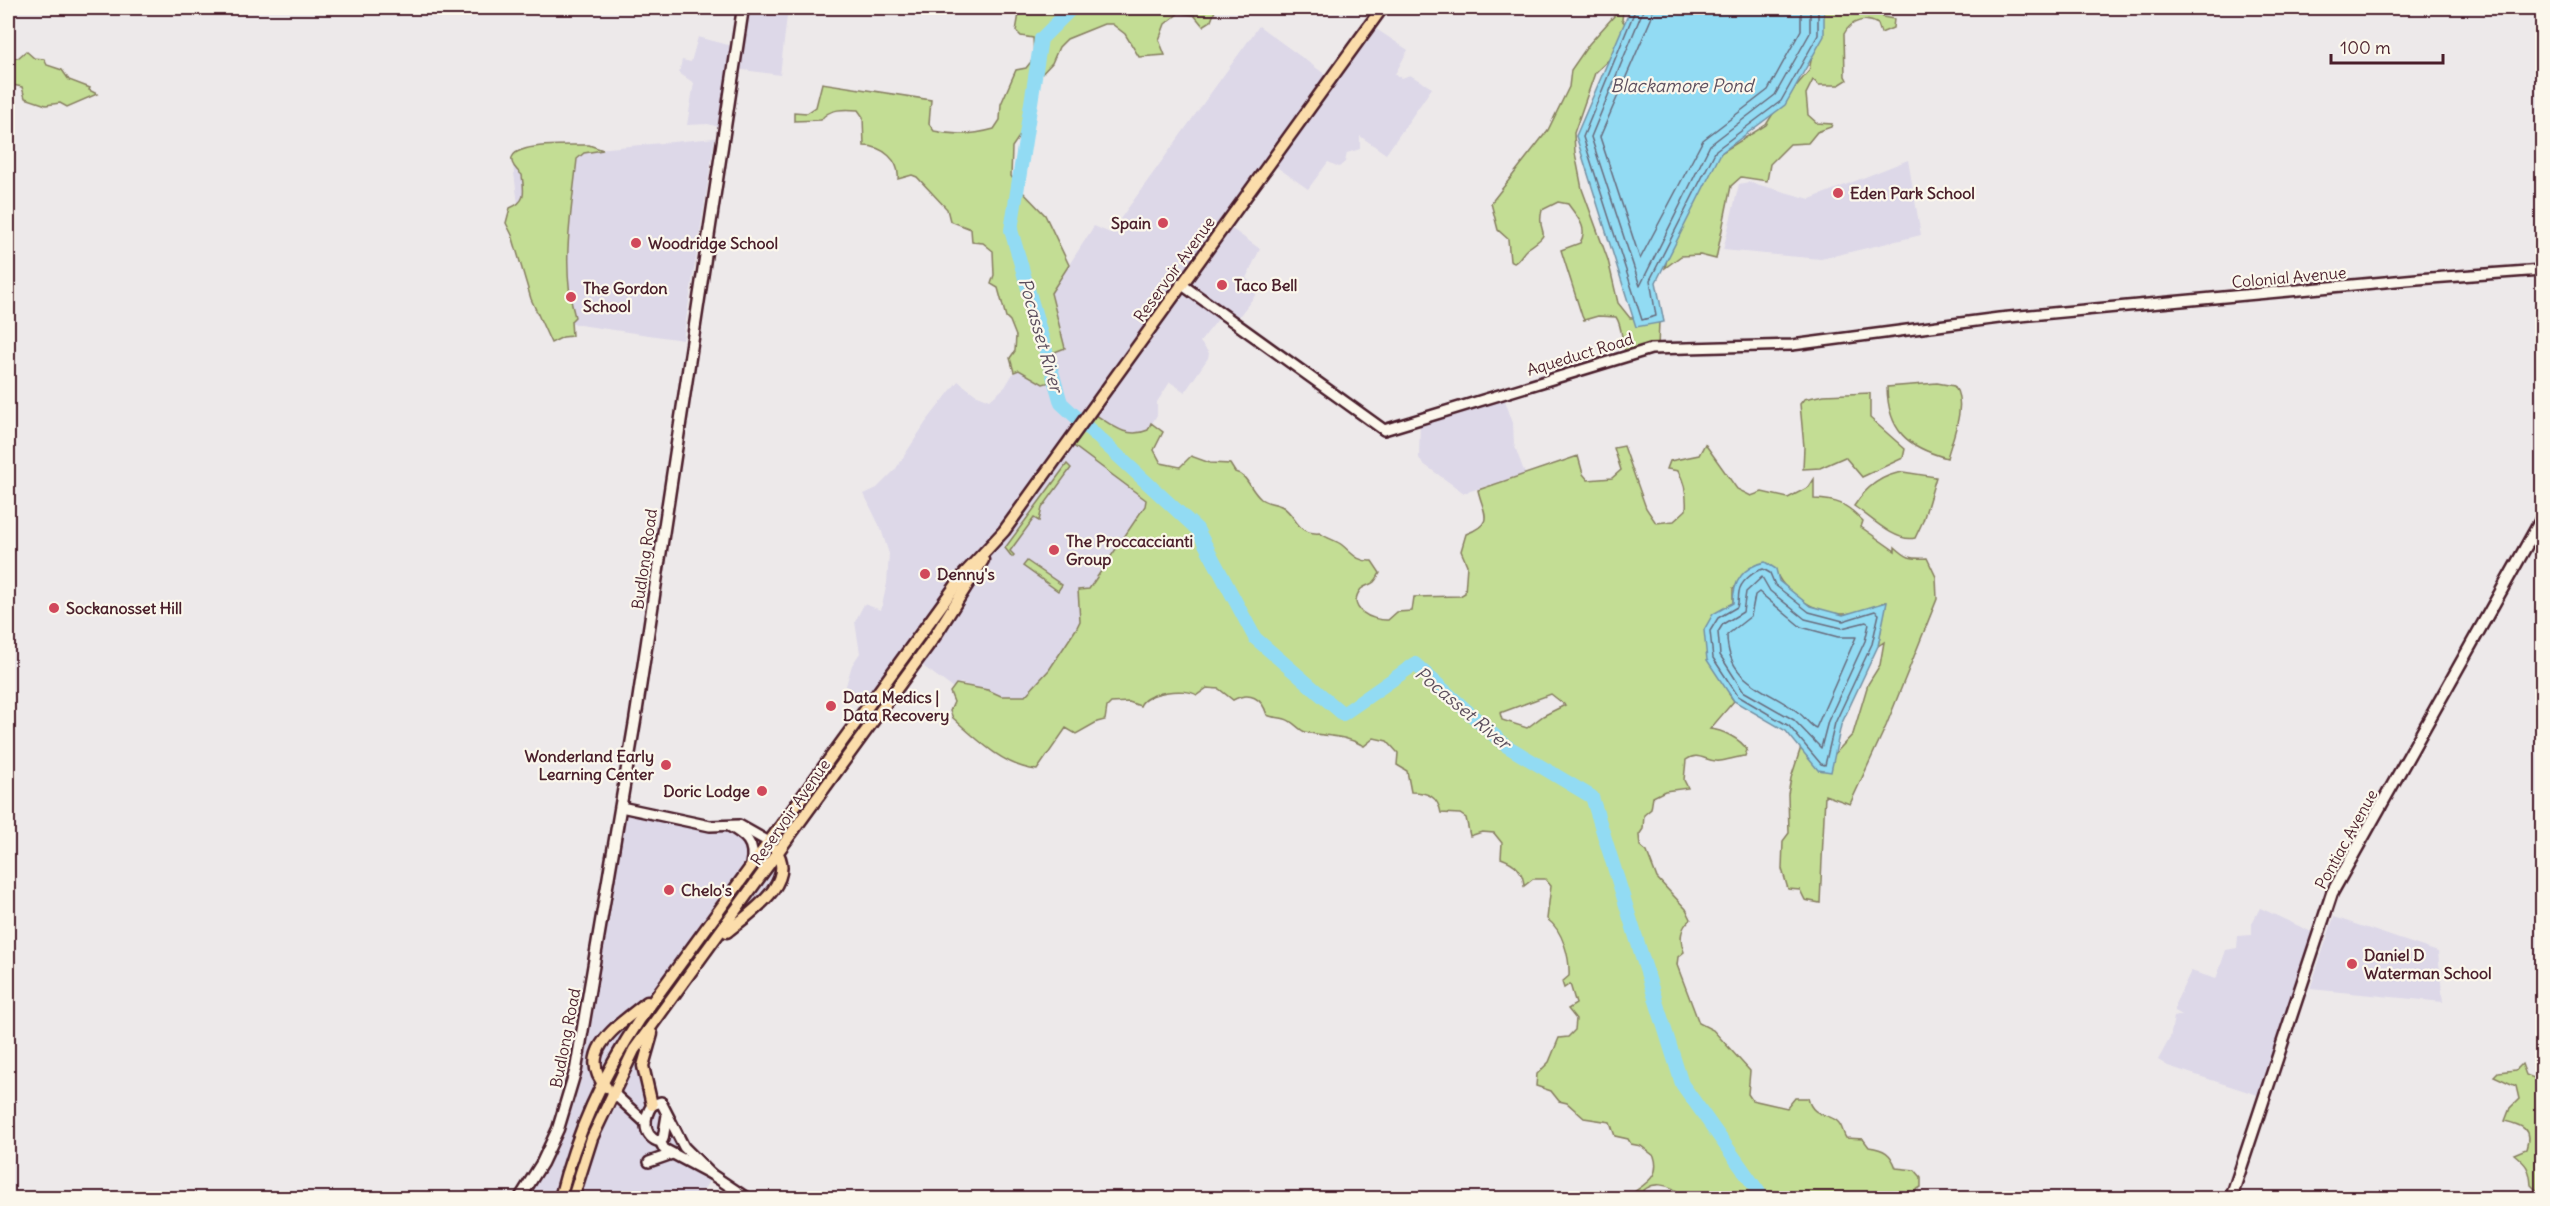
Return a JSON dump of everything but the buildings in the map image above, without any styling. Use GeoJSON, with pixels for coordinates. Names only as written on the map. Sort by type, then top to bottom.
{"type":"FeatureCollection","features":[{"type":"Feature","properties":{"kind":"main road","name":"Budlong Road"},"geometry":{"type":"LineString","coordinates":[[520,1198],[542,1163],[565,1113],[576,1070],[621,807],[743,8]]}},
{"type":"Feature","properties":{"kind":"main road","name":"Reservoir Avenue"},"geometry":{"type":"LineString","coordinates":[[560,1198],[576,1142],[602,1083],[629,1036],[965,573],[990,547],[1078,428],[1382,8]]}},
{"type":"Feature","properties":{"kind":"main road","name":"Pontiac Avenue"},"geometry":{"type":"LineString","coordinates":[[2231,1198],[2332,893],[2542,518]]}},
{"type":"Feature","properties":{"kind":"main road","name":"Reservoir Avenue"},"geometry":{"type":"LineString","coordinates":[[573,1198],[592,1138],[634,1050],[935,636],[973,578],[990,547]]}},
{"type":"Feature","properties":{"kind":"main road"},"geometry":{"type":"LineString","coordinates":[[712,945],[759,904],[780,880],[782,868],[778,853],[769,842]]}},
{"type":"Feature","properties":{"kind":"main road"},"geometry":{"type":"LineString","coordinates":[[612,1092],[602,1083],[595,1062],[601,1043],[661,990]]}},
{"type":"Feature","properties":{"kind":"main road"},"geometry":{"type":"LineString","coordinates":[[652,1105],[643,1066],[645,1048],[659,1018]]}},
{"type":"Feature","properties":{"kind":"street","name":"Colonial Avenue"},"geometry":{"type":"LineString","coordinates":[[2038,315],[2416,279],[2542,270]]}},
{"type":"Feature","properties":{"kind":"street","name":"Aqueduct Road"},"geometry":{"type":"LineString","coordinates":[[1181,284],[1384,430],[1651,349],[1792,345],[2038,315]]}},
{"type":"Feature","properties":{"kind":"street"},"geometry":{"type":"LineString","coordinates":[[621,807],[710,826],[724,824],[746,827],[769,842]]}},
{"type":"Feature","properties":{"kind":"street"},"geometry":{"type":"LineString","coordinates":[[724,824],[748,839],[753,851],[751,865]]}},
{"type":"Feature","properties":{"kind":"street"},"geometry":{"type":"LineString","coordinates":[[612,1092],[646,1123]]}},
{"type":"Feature","properties":{"kind":"street"},"geometry":{"type":"LineString","coordinates":[[711,1174],[684,1147],[661,1102],[652,1105],[646,1123],[648,1134],[652,1139],[660,1141],[664,1149],[711,1174],[747,1198]]}},
{"type":"Feature","properties":{"kind":"street"},"geometry":{"type":"LineString","coordinates":[[660,1141],[664,1134],[667,1115]]}},
{"type":"Feature","properties":{"kind":"street"},"geometry":{"type":"LineString","coordinates":[[649,1162],[672,1154]]}},
{"type":"Feature","properties":{"kind":"shaded area"},"geometry":{"type":"Polygon","coordinates":[[[743,8],[788,8],[780,75],[736,69],[723,128],[708,124],[687,125],[694,83],[679,73],[682,60],[691,62],[698,37],[736,47],[743,8]]]}},
{"type":"Feature","properties":{"kind":"shaded area"},"geometry":{"type":"Polygon","coordinates":[[[1370,25],[1408,50],[1395,74],[1402,78],[1410,75],[1432,88],[1386,154],[1360,136],[1360,149],[1347,153],[1345,162],[1339,167],[1328,162],[1308,189],[1271,163],[1228,226],[1260,249],[1246,278],[1258,290],[1257,293],[1234,323],[1222,315],[1219,318],[1200,342],[1209,353],[1208,358],[1185,392],[1170,382],[1157,402],[1157,415],[1148,430],[1140,433],[1122,433],[1113,425],[1071,444],[1146,500],[1146,503],[1089,589],[1081,604],[1080,621],[1049,670],[1025,696],[1001,696],[961,683],[953,688],[916,661],[882,705],[845,689],[852,665],[860,653],[855,622],[864,604],[881,610],[887,583],[889,554],[881,529],[864,494],[877,488],[895,470],[926,422],[958,381],[975,394],[990,400],[1005,387],[1014,372],[1019,370],[1043,383],[1047,355],[1065,348],[1051,293],[1094,226],[1110,233],[1259,26],[1330,78],[1370,25]]]}},
{"type":"Feature","properties":{"kind":"shaded area"},"geometry":{"type":"Polygon","coordinates":[[[715,138],[683,340],[552,321],[523,244],[512,157],[715,138]]]}},
{"type":"Feature","properties":{"kind":"shaded area"},"geometry":{"type":"Polygon","coordinates":[[[1908,160],[1921,235],[1821,259],[1723,250],[1739,184],[1749,182],[1810,199],[1908,160]]]}},
{"type":"Feature","properties":{"kind":"shaded area"},"geometry":{"type":"Polygon","coordinates":[[[1503,395],[1513,423],[1514,444],[1525,474],[1464,493],[1422,463],[1419,458],[1420,421],[1503,395]]]}},
{"type":"Feature","properties":{"kind":"shaded area"},"geometry":{"type":"Polygon","coordinates":[[[622,807],[726,822],[773,844],[779,884],[718,938],[650,1033],[647,1089],[711,1178],[698,1198],[521,1198],[562,1123],[622,807]]]}},
{"type":"Feature","properties":{"kind":"shaded area"},"geometry":{"type":"Polygon","coordinates":[[[2260,908],[2318,935],[2264,1097],[2168,1066],[2158,1060],[2170,1038],[2174,1017],[2182,1015],[2175,1011],[2175,1004],[2191,971],[2216,979],[2226,950],[2237,948],[2238,936],[2252,935],[2252,923],[2260,908]]]}},
{"type":"Feature","properties":{"kind":"shaded area"},"geometry":{"type":"Polygon","coordinates":[[[2334,917],[2438,952],[2443,1002],[2310,989],[2334,917]]]}},
{"type":"Feature","properties":{"kind":"green space"},"geometry":{"type":"Polygon","coordinates":[[[1020,8],[1216,8],[1211,21],[1203,26],[1194,15],[1179,13],[1165,24],[1159,40],[1165,55],[1139,57],[1125,34],[1112,24],[1104,24],[1067,39],[1059,47],[1052,63],[1038,78],[1037,98],[1023,131],[1012,147],[1011,176],[1018,187],[1045,215],[1069,265],[1051,293],[1065,348],[1047,355],[1050,382],[1043,384],[1019,370],[1014,372],[1010,358],[1015,351],[1016,336],[1006,317],[998,288],[991,284],[994,275],[993,251],[983,243],[972,242],[971,229],[950,221],[947,209],[917,177],[912,175],[898,179],[896,166],[889,156],[878,149],[864,146],[863,117],[858,110],[833,111],[821,120],[794,121],[794,112],[807,113],[816,107],[822,83],[931,100],[929,124],[934,131],[964,134],[994,129],[1000,120],[1001,104],[1016,70],[1026,68],[1034,58],[1033,38],[1021,36],[1016,31],[1020,8]]]}},
{"type":"Feature","properties":{"kind":"green space"},"geometry":{"type":"Polygon","coordinates":[[[1614,8],[1629,8],[1623,11],[1622,20],[1628,27],[1616,53],[1595,73],[1574,133],[1575,153],[1582,189],[1608,260],[1618,303],[1630,318],[1649,317],[1659,321],[1658,348],[1626,354],[1616,317],[1598,316],[1584,320],[1582,316],[1561,250],[1580,243],[1583,232],[1581,223],[1568,204],[1558,202],[1542,210],[1543,235],[1514,263],[1510,261],[1508,239],[1498,230],[1491,203],[1548,130],[1569,87],[1571,70],[1589,44],[1615,15],[1614,8]]]}},
{"type":"Feature","properties":{"kind":"green space"},"geometry":{"type":"Polygon","coordinates":[[[1821,8],[1879,8],[1883,17],[1894,19],[1893,28],[1881,33],[1878,24],[1864,20],[1847,29],[1844,34],[1847,80],[1839,85],[1819,85],[1813,80],[1806,94],[1808,115],[1817,123],[1832,124],[1831,127],[1817,132],[1808,143],[1790,144],[1770,164],[1767,181],[1741,177],[1731,186],[1716,259],[1700,255],[1681,256],[1665,268],[1668,253],[1719,154],[1766,125],[1774,112],[1809,71],[1821,8]]]}},
{"type":"Feature","properties":{"kind":"green space"},"geometry":{"type":"Polygon","coordinates":[[[26,51],[34,58],[44,59],[47,65],[62,70],[69,80],[90,88],[89,90],[97,94],[67,107],[60,103],[46,105],[25,98],[22,87],[8,84],[8,57],[18,58],[26,51]]]}},
{"type":"Feature","properties":{"kind":"green space"},"geometry":{"type":"Polygon","coordinates":[[[589,145],[603,150],[584,153],[577,159],[568,258],[568,278],[575,317],[571,321],[572,336],[563,337],[551,343],[531,299],[512,235],[506,223],[510,208],[522,199],[523,195],[522,175],[513,163],[513,155],[521,150],[535,147],[589,145]]]}},
{"type":"Feature","properties":{"kind":"green space"},"geometry":{"type":"Polygon","coordinates":[[[1937,383],[1954,386],[1960,402],[1958,421],[1947,458],[1921,448],[1902,435],[1891,415],[1888,402],[1887,387],[1937,383]]]}},
{"type":"Feature","properties":{"kind":"green space"},"geometry":{"type":"Polygon","coordinates":[[[1870,393],[1870,418],[1905,449],[1903,458],[1862,477],[1845,457],[1820,468],[1803,469],[1804,447],[1800,404],[1804,399],[1824,395],[1870,393]]]}},
{"type":"Feature","properties":{"kind":"green space"},"geometry":{"type":"Polygon","coordinates":[[[1091,412],[1125,432],[1140,433],[1148,430],[1151,423],[1163,432],[1154,450],[1161,463],[1180,467],[1191,456],[1210,463],[1230,464],[1235,472],[1246,479],[1261,499],[1283,507],[1301,528],[1312,533],[1320,533],[1359,558],[1372,561],[1380,573],[1374,582],[1361,589],[1356,602],[1362,612],[1382,620],[1388,620],[1397,612],[1412,611],[1414,597],[1460,596],[1465,593],[1467,565],[1461,551],[1466,534],[1481,526],[1485,516],[1478,490],[1578,456],[1583,474],[1588,480],[1612,478],[1621,470],[1614,448],[1624,446],[1646,508],[1656,523],[1674,521],[1686,510],[1686,495],[1682,480],[1678,471],[1667,469],[1670,461],[1699,455],[1705,444],[1737,489],[1751,496],[1762,492],[1788,498],[1809,487],[1814,479],[1814,499],[1829,500],[1846,506],[1863,521],[1861,527],[1895,551],[1895,547],[1909,557],[1927,558],[1936,577],[1937,599],[1886,726],[1850,804],[1825,795],[1820,903],[1805,900],[1800,890],[1788,889],[1782,869],[1783,841],[1789,833],[1788,794],[1791,778],[1803,741],[1830,759],[1853,734],[1868,684],[1880,665],[1884,642],[1878,646],[1886,602],[1858,612],[1831,613],[1793,594],[1779,578],[1775,569],[1733,588],[1733,603],[1727,606],[1729,694],[1734,701],[1710,729],[1725,733],[1740,742],[1747,750],[1745,756],[1715,761],[1695,756],[1686,760],[1684,780],[1688,788],[1665,791],[1653,797],[1651,809],[1644,815],[1643,829],[1639,835],[1640,846],[1647,852],[1657,878],[1686,909],[1691,919],[1683,930],[1681,943],[1684,952],[1678,957],[1677,965],[1699,1023],[1713,1030],[1750,1071],[1748,1094],[1752,1100],[1787,1108],[1795,1098],[1808,1098],[1816,1112],[1833,1118],[1839,1123],[1846,1138],[1863,1139],[1869,1147],[1886,1153],[1896,1168],[1915,1170],[1921,1177],[1921,1187],[1916,1190],[1913,1198],[1685,1198],[1667,1186],[1654,1185],[1648,1187],[1638,1198],[1627,1198],[1652,1176],[1656,1164],[1654,1156],[1641,1146],[1631,1144],[1628,1139],[1615,1136],[1610,1122],[1584,1118],[1567,1103],[1559,1101],[1551,1091],[1536,1086],[1537,1074],[1549,1062],[1559,1038],[1568,1037],[1575,1030],[1576,1019],[1568,1009],[1576,1004],[1570,984],[1564,988],[1562,982],[1569,976],[1564,945],[1557,930],[1547,919],[1551,886],[1545,879],[1533,879],[1524,886],[1517,868],[1501,858],[1502,843],[1494,833],[1482,832],[1470,836],[1466,818],[1460,814],[1441,813],[1440,807],[1431,796],[1411,792],[1407,771],[1397,765],[1398,753],[1387,741],[1374,738],[1364,746],[1342,738],[1305,732],[1288,720],[1267,715],[1259,700],[1245,696],[1233,700],[1219,689],[1207,688],[1197,695],[1184,691],[1157,694],[1143,701],[1140,706],[1129,702],[1111,703],[1107,707],[1105,720],[1076,734],[1066,728],[1037,770],[1025,768],[1002,758],[953,718],[950,711],[954,702],[950,692],[956,684],[988,690],[1001,696],[1025,696],[1049,670],[1080,621],[1078,590],[1089,589],[1145,506],[1146,500],[1071,444],[1091,412]],[[1551,694],[1500,713],[1502,720],[1527,728],[1543,716],[1565,705],[1551,694]]]}},
{"type":"Feature","properties":{"kind":"green space"},"geometry":{"type":"Polygon","coordinates":[[[1067,464],[1071,468],[1042,508],[1039,521],[1034,518],[1010,551],[1014,555],[1012,557],[1005,548],[1067,464]]]}},
{"type":"Feature","properties":{"kind":"green space"},"geometry":{"type":"Polygon","coordinates":[[[1903,472],[1936,477],[1923,521],[1915,538],[1900,537],[1891,533],[1854,506],[1875,483],[1903,472]]]}},
{"type":"Feature","properties":{"kind":"green space"},"geometry":{"type":"Polygon","coordinates":[[[1027,561],[1062,585],[1058,591],[1023,566],[1027,561]]]}},
{"type":"Feature","properties":{"kind":"green space"},"geometry":{"type":"Polygon","coordinates":[[[2522,1064],[2526,1075],[2542,1081],[2542,1198],[2538,1198],[2536,1190],[2531,1185],[2527,1167],[2514,1154],[2526,1149],[2527,1132],[2521,1126],[2505,1121],[2510,1108],[2519,1099],[2516,1086],[2494,1076],[2498,1072],[2516,1070],[2522,1064]]]}},
{"type":"Feature","properties":{"kind":"water","name":"Blackamore Pond"},"geometry":{"type":"Polygon","coordinates":[[[1631,8],[1824,8],[1824,36],[1785,105],[1721,153],[1656,282],[1664,322],[1636,327],[1576,136],[1631,8]]]}},
{"type":"Feature","properties":{"kind":"water"},"geometry":{"type":"Polygon","coordinates":[[[1765,562],[1776,569],[1779,581],[1810,606],[1843,615],[1887,602],[1878,646],[1841,725],[1831,772],[1818,770],[1786,731],[1734,701],[1707,660],[1704,630],[1713,614],[1733,603],[1737,582],[1745,571],[1765,562]]]}},
{"type":"Feature","properties":{"kind":"waterway","name":"Pocasset River"},"geometry":{"type":"LineString","coordinates":[[1072,8],[1041,39],[1011,230],[1061,403],[1197,529],[1255,638],[1343,714],[1415,664],[1505,745],[1592,797],[1682,1084],[1763,1198]]}},
{"type":"Feature","properties":{"kind":"place","name":"Eden Park School"},"geometry":{"type":"Point","coordinates":[1838,193]}},
{"type":"Feature","properties":{"kind":"place","name":"Spain"},"geometry":{"type":"Point","coordinates":[1163,223]}},
{"type":"Feature","properties":{"kind":"place","name":"Woodridge School"},"geometry":{"type":"Point","coordinates":[636,243]}},
{"type":"Feature","properties":{"kind":"place","name":"Taco Bell"},"geometry":{"type":"Point","coordinates":[1222,285]}},
{"type":"Feature","properties":{"kind":"place","name":"The Gordon School"},"geometry":{"type":"Point","coordinates":[571,297]}},
{"type":"Feature","properties":{"kind":"place","name":"The Proccaccianti Group"},"geometry":{"type":"Point","coordinates":[1054,550]}},
{"type":"Feature","properties":{"kind":"place","name":"Denny's"},"geometry":{"type":"Point","coordinates":[925,574]}},
{"type":"Feature","properties":{"kind":"place","name":"Sockanosset Hill"},"geometry":{"type":"Point","coordinates":[54,608]}},
{"type":"Feature","properties":{"kind":"place","name":"Data Medics | Data Recovery"},"geometry":{"type":"Point","coordinates":[831,706]}},
{"type":"Feature","properties":{"kind":"place","name":"Wonderland Early Learning Center"},"geometry":{"type":"Point","coordinates":[666,765]}},
{"type":"Feature","properties":{"kind":"place","name":"Doric Lodge"},"geometry":{"type":"Point","coordinates":[762,791]}},
{"type":"Feature","properties":{"kind":"place","name":"Chelo's"},"geometry":{"type":"Point","coordinates":[669,890]}},
{"type":"Feature","properties":{"kind":"place","name":"Daniel D Waterman School"},"geometry":{"type":"Point","coordinates":[2352,964]}}]}
